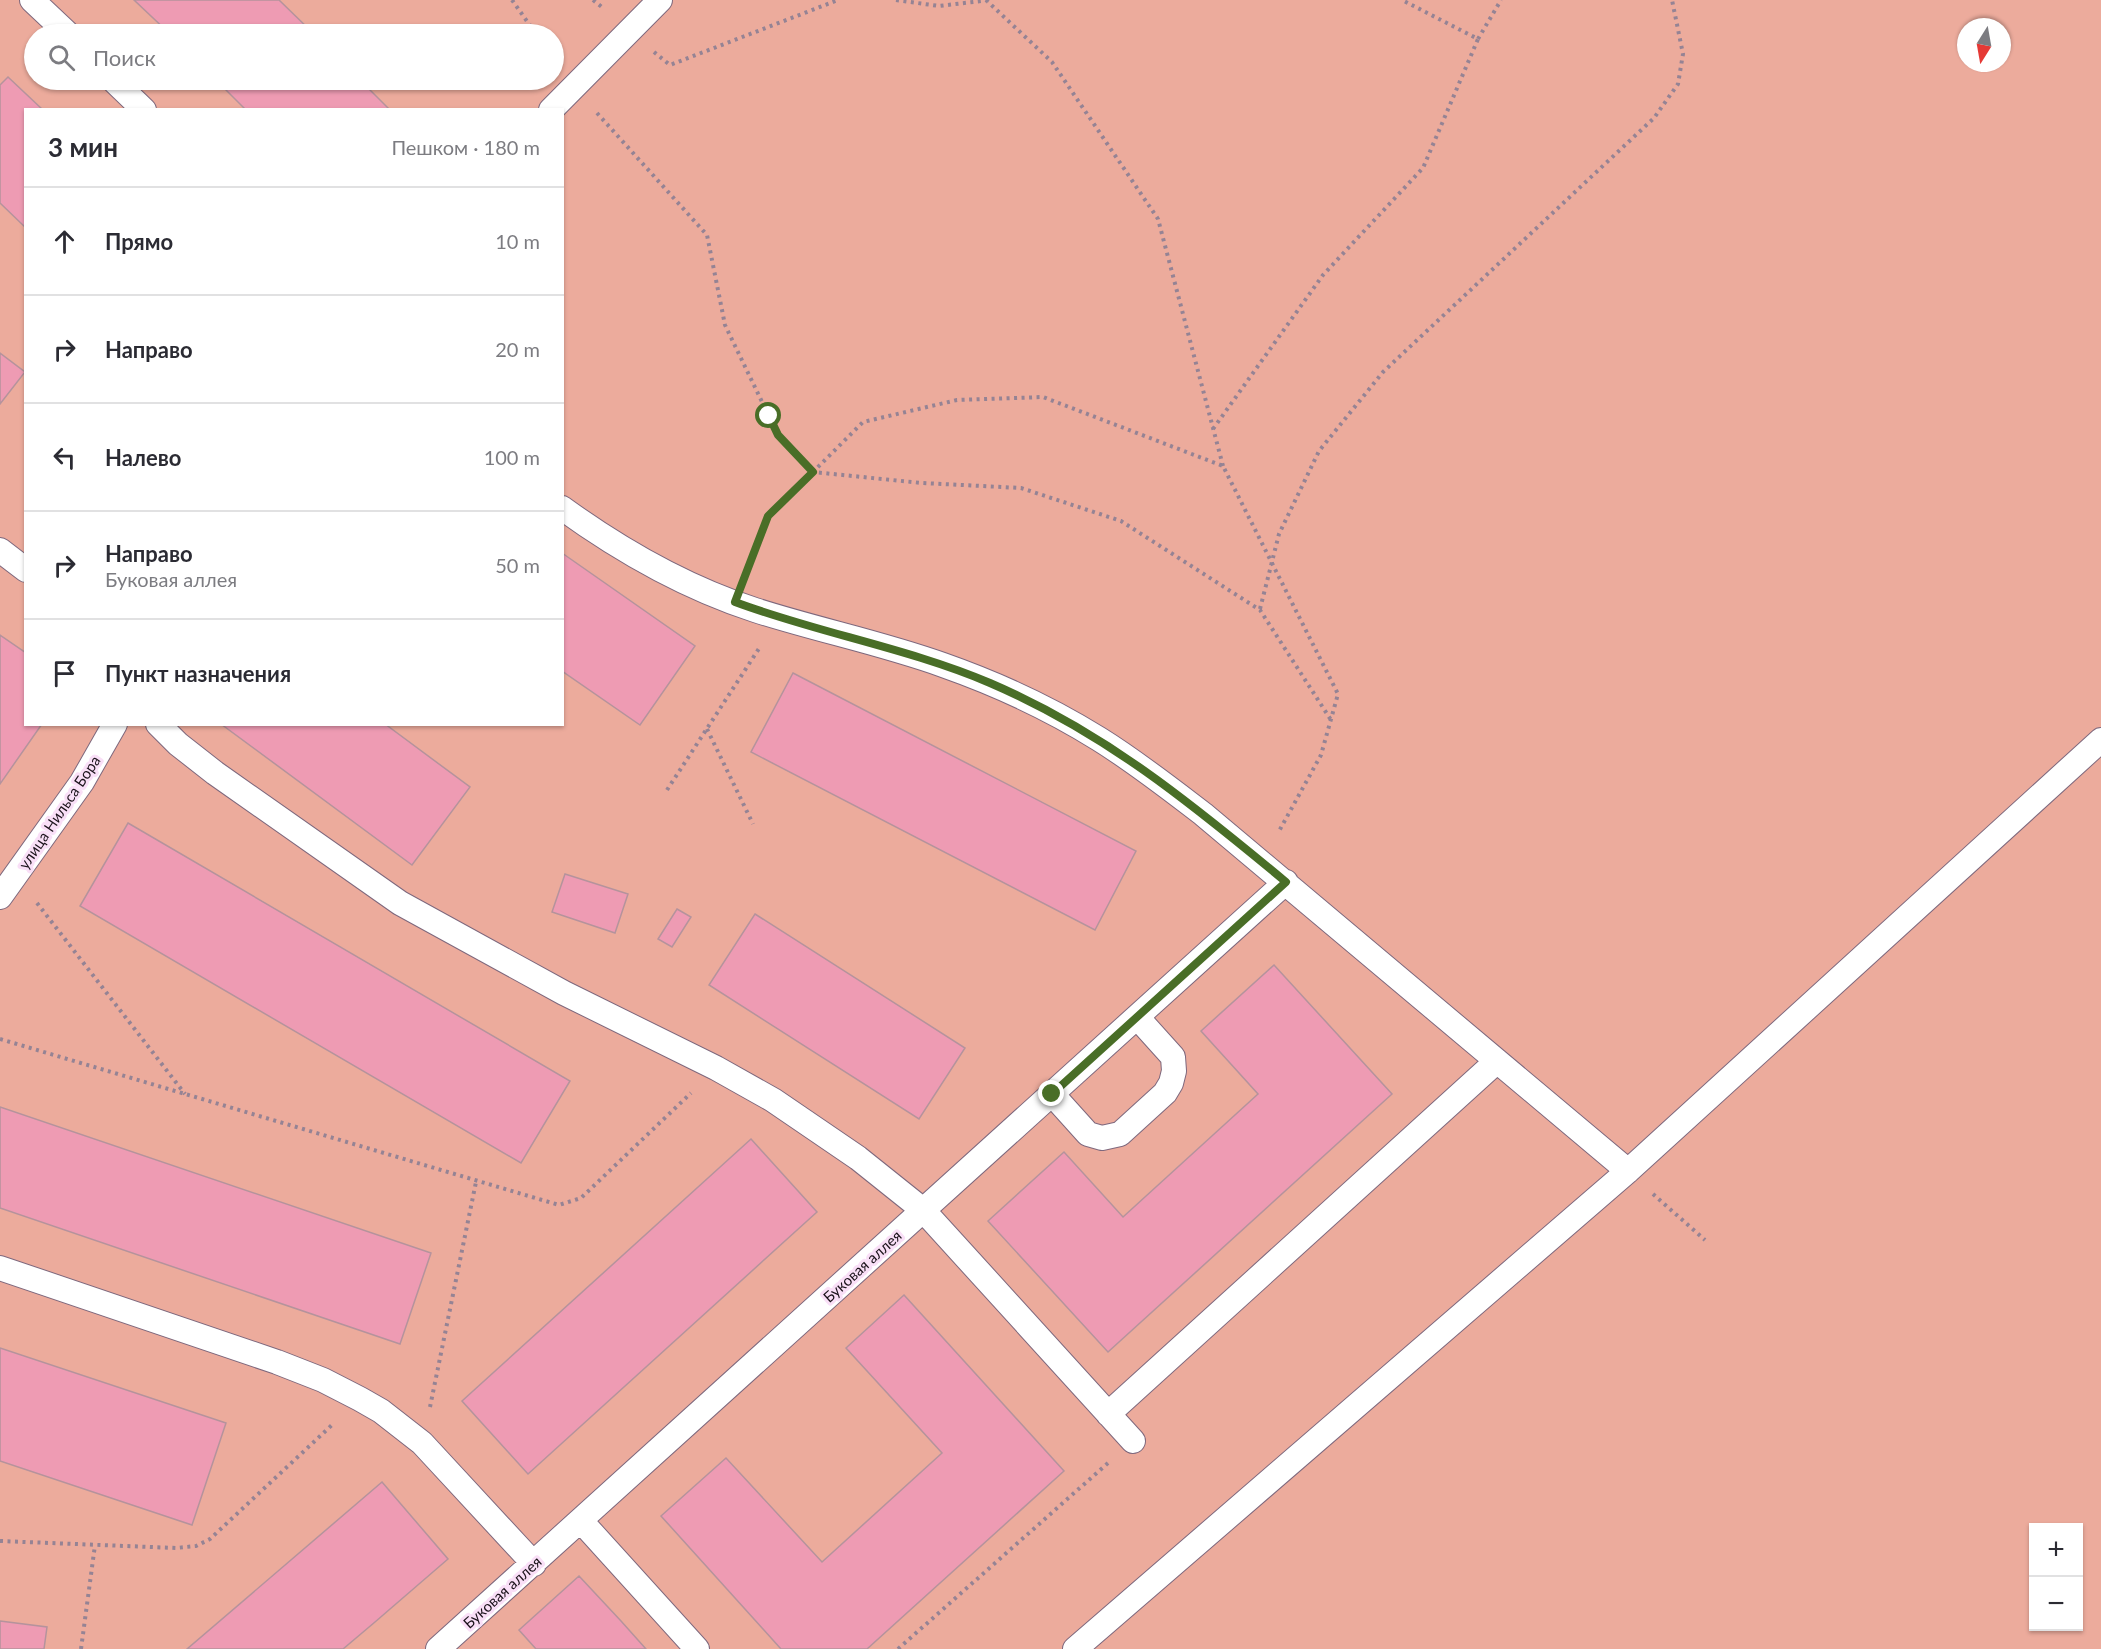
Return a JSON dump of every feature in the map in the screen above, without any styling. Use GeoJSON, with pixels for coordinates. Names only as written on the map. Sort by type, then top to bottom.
{"type":"FeatureCollection","features":[{"type":"Feature","properties":{"kind":"lane"},"geometry":{"type":"LineString","coordinates":[[32,0],[57,24]]}},
{"type":"Feature","properties":{"kind":"lane"},"geometry":{"type":"LineString","coordinates":[[553,108],[660,0]]}},
{"type":"Feature","properties":{"kind":"lane"},"geometry":{"type":"LineString","coordinates":[[123,90],[142,108]]}},
{"type":"Feature","properties":{"kind":"lane"},"geometry":{"type":"LineString","coordinates":[[564,509],[634,555],[680,579],[735,602],[780,617],[941,664],[990,683],[1099,739],[1156,777],[1262,862],[1628,1171]]}},
{"type":"Feature","properties":{"kind":"lane"},"geometry":{"type":"LineString","coordinates":[[0,550],[24,568]]}},
{"type":"Feature","properties":{"kind":"lane","name":"улица Нильса Бора"},"geometry":{"type":"LineString","coordinates":[[0,897],[86,775],[114,726]]}},
{"type":"Feature","properties":{"kind":"lane"},"geometry":{"type":"LineString","coordinates":[[160,726],[178,744],[215,773],[400,903],[564,993],[716,1068],[772,1100],[858,1158],[923,1210],[1133,1441]]}},
{"type":"Feature","properties":{"kind":"lane"},"geometry":{"type":"LineString","coordinates":[[1075,1649],[1628,1171],[2101,740]]}},
{"type":"Feature","properties":{"kind":"lane","name":"Буковая аллея"},"geometry":{"type":"LineString","coordinates":[[438,1649],[1286,882]]}},
{"type":"Feature","properties":{"kind":"lane"},"geometry":{"type":"LineString","coordinates":[[1052,1094],[1088,1134],[1102,1138],[1120,1134],[1165,1093],[1174,1071],[1173,1057],[1137,1017]]}},
{"type":"Feature","properties":{"kind":"lane"},"geometry":{"type":"LineString","coordinates":[[1108,1414],[1497,1061]]}},
{"type":"Feature","properties":{"kind":"lane"},"geometry":{"type":"LineString","coordinates":[[0,1268],[277,1362],[323,1380],[360,1399],[422,1443],[534,1564]]}},
{"type":"Feature","properties":{"kind":"lane"},"geometry":{"type":"LineString","coordinates":[[581,1521],[697,1649]]}},
{"type":"Feature","properties":{"kind":"path"},"geometry":{"type":"LineString","coordinates":[[512,0],[529,24]]}},
{"type":"Feature","properties":{"kind":"path"},"geometry":{"type":"LineString","coordinates":[[593,0],[670,64],[838,0]]}},
{"type":"Feature","properties":{"kind":"path"},"geometry":{"type":"LineString","coordinates":[[896,0],[939,6],[988,0],[1052,62],[1158,219],[1223,466],[1338,694],[1322,755],[1262,862]]}},
{"type":"Feature","properties":{"kind":"path"},"geometry":{"type":"LineString","coordinates":[[1402,0],[1478,39]]}},
{"type":"Feature","properties":{"kind":"path"},"geometry":{"type":"LineString","coordinates":[[1213,429],[1323,275],[1423,168],[1478,39],[1501,0]]}},
{"type":"Feature","properties":{"kind":"path"},"geometry":{"type":"LineString","coordinates":[[1260,610],[1279,534],[1319,451],[1383,372],[1654,118],[1678,84],[1683,54],[1672,0]]}},
{"type":"Feature","properties":{"kind":"path"},"geometry":{"type":"LineString","coordinates":[[573,87],[707,235],[725,325],[778,435],[813,472],[922,483],[1021,488],[1121,521],[1260,610],[1331,720]]}},
{"type":"Feature","properties":{"kind":"path"},"geometry":{"type":"LineString","coordinates":[[735,602],[768,516],[863,423],[957,400],[1044,397],[1223,466]]}},
{"type":"Feature","properties":{"kind":"path"},"geometry":{"type":"LineString","coordinates":[[667,790],[780,617]]}},
{"type":"Feature","properties":{"kind":"path"},"geometry":{"type":"LineString","coordinates":[[707,729],[753,824]]}},
{"type":"Feature","properties":{"kind":"path"},"geometry":{"type":"LineString","coordinates":[[15,876],[185,1095]]}},
{"type":"Feature","properties":{"kind":"path"},"geometry":{"type":"LineString","coordinates":[[0,1040],[559,1205],[581,1198],[716,1068]]}},
{"type":"Feature","properties":{"kind":"path"},"geometry":{"type":"LineString","coordinates":[[1628,1171],[1705,1240]]}},
{"type":"Feature","properties":{"kind":"path"},"geometry":{"type":"LineString","coordinates":[[422,1443],[476,1182]]}},
{"type":"Feature","properties":{"kind":"path"},"geometry":{"type":"LineString","coordinates":[[0,1541],[176,1548],[196,1546],[210,1539],[360,1399]]}},
{"type":"Feature","properties":{"kind":"path"},"geometry":{"type":"LineString","coordinates":[[898,1649],[1133,1441]]}},
{"type":"Feature","properties":{"kind":"path"},"geometry":{"type":"LineString","coordinates":[[81,1649],[95,1545]]}},
{"type":"Feature","properties":{"kind":"shaded area"},"geometry":{"type":"Polygon","coordinates":[[[0,0],[2101,0],[2101,1649],[0,1649],[0,0]]]}},
{"type":"Feature","properties":{"kind":"building"},"geometry":{"type":"Polygon","coordinates":[[[134,0],[279,0],[304,24],[159,24],[134,0]]]}},
{"type":"Feature","properties":{"kind":"building"},"geometry":{"type":"Polygon","coordinates":[[[8,77],[41,108],[24,108],[24,226],[0,203],[0,85],[8,77]]]}},
{"type":"Feature","properties":{"kind":"building"},"geometry":{"type":"Polygon","coordinates":[[[226,90],[370,90],[388,108],[244,108],[226,90]]]}},
{"type":"Feature","properties":{"kind":"building"},"geometry":{"type":"Polygon","coordinates":[[[0,353],[24,373],[0,404],[0,353]]]}},
{"type":"Feature","properties":{"kind":"building"},"geometry":{"type":"Polygon","coordinates":[[[564,554],[695,646],[640,725],[564,672],[564,554]]]}},
{"type":"Feature","properties":{"kind":"building"},"geometry":{"type":"Polygon","coordinates":[[[0,635],[24,652],[24,726],[41,726],[0,784],[0,635]]]}},
{"type":"Feature","properties":{"kind":"building"},"geometry":{"type":"Polygon","coordinates":[[[793,673],[1136,851],[1095,930],[751,752],[793,673]]]}},
{"type":"Feature","properties":{"kind":"building"},"geometry":{"type":"Polygon","coordinates":[[[224,726],[388,726],[470,787],[412,865],[224,726]]]}},
{"type":"Feature","properties":{"kind":"building"},"geometry":{"type":"Polygon","coordinates":[[[128,823],[570,1081],[521,1163],[80,906],[128,823]]]}},
{"type":"Feature","properties":{"kind":"building"},"geometry":{"type":"Polygon","coordinates":[[[565,874],[628,894],[615,933],[552,912],[565,874]]]}},
{"type":"Feature","properties":{"kind":"building"},"geometry":{"type":"Polygon","coordinates":[[[677,909],[691,917],[672,947],[658,939],[677,909]]]}},
{"type":"Feature","properties":{"kind":"building"},"geometry":{"type":"Polygon","coordinates":[[[755,914],[965,1048],[919,1119],[709,985],[755,914]]]}},
{"type":"Feature","properties":{"kind":"building"},"geometry":{"type":"Polygon","coordinates":[[[1274,965],[1392,1094],[1108,1352],[988,1221],[1064,1152],[1123,1217],[1258,1094],[1201,1031],[1274,965]]]}},
{"type":"Feature","properties":{"kind":"building"},"geometry":{"type":"Polygon","coordinates":[[[0,1107],[431,1253],[400,1344],[0,1208],[0,1107]]]}},
{"type":"Feature","properties":{"kind":"building"},"geometry":{"type":"Polygon","coordinates":[[[751,1139],[817,1212],[528,1474],[462,1401],[751,1139]]]}},
{"type":"Feature","properties":{"kind":"building"},"geometry":{"type":"Polygon","coordinates":[[[904,1295],[1064,1471],[867,1649],[781,1649],[661,1516],[726,1458],[822,1562],[942,1453],[846,1348],[904,1295]]]}},
{"type":"Feature","properties":{"kind":"building"},"geometry":{"type":"Polygon","coordinates":[[[0,1348],[226,1423],[192,1525],[0,1461],[0,1348]]]}},
{"type":"Feature","properties":{"kind":"building"},"geometry":{"type":"Polygon","coordinates":[[[382,1482],[448,1559],[375,1622],[343,1649],[187,1649],[382,1482]]]}},
{"type":"Feature","properties":{"kind":"building"},"geometry":{"type":"Polygon","coordinates":[[[579,1576],[646,1649],[536,1649],[519,1630],[579,1576]]]}},
{"type":"Feature","properties":{"kind":"building"},"geometry":{"type":"Polygon","coordinates":[[[0,1621],[47,1627],[44,1649],[0,1649],[0,1621]]]}},
{"type":"Feature","properties":{"kind":"route"},"geometry":{"type":"LineString","coordinates":[[769,416],[778,435],[813,472],[768,516],[735,602],[754,610],[941,664],[990,683],[1059,717],[1099,739],[1156,777],[1286,882],[1052,1094]]}}]}
